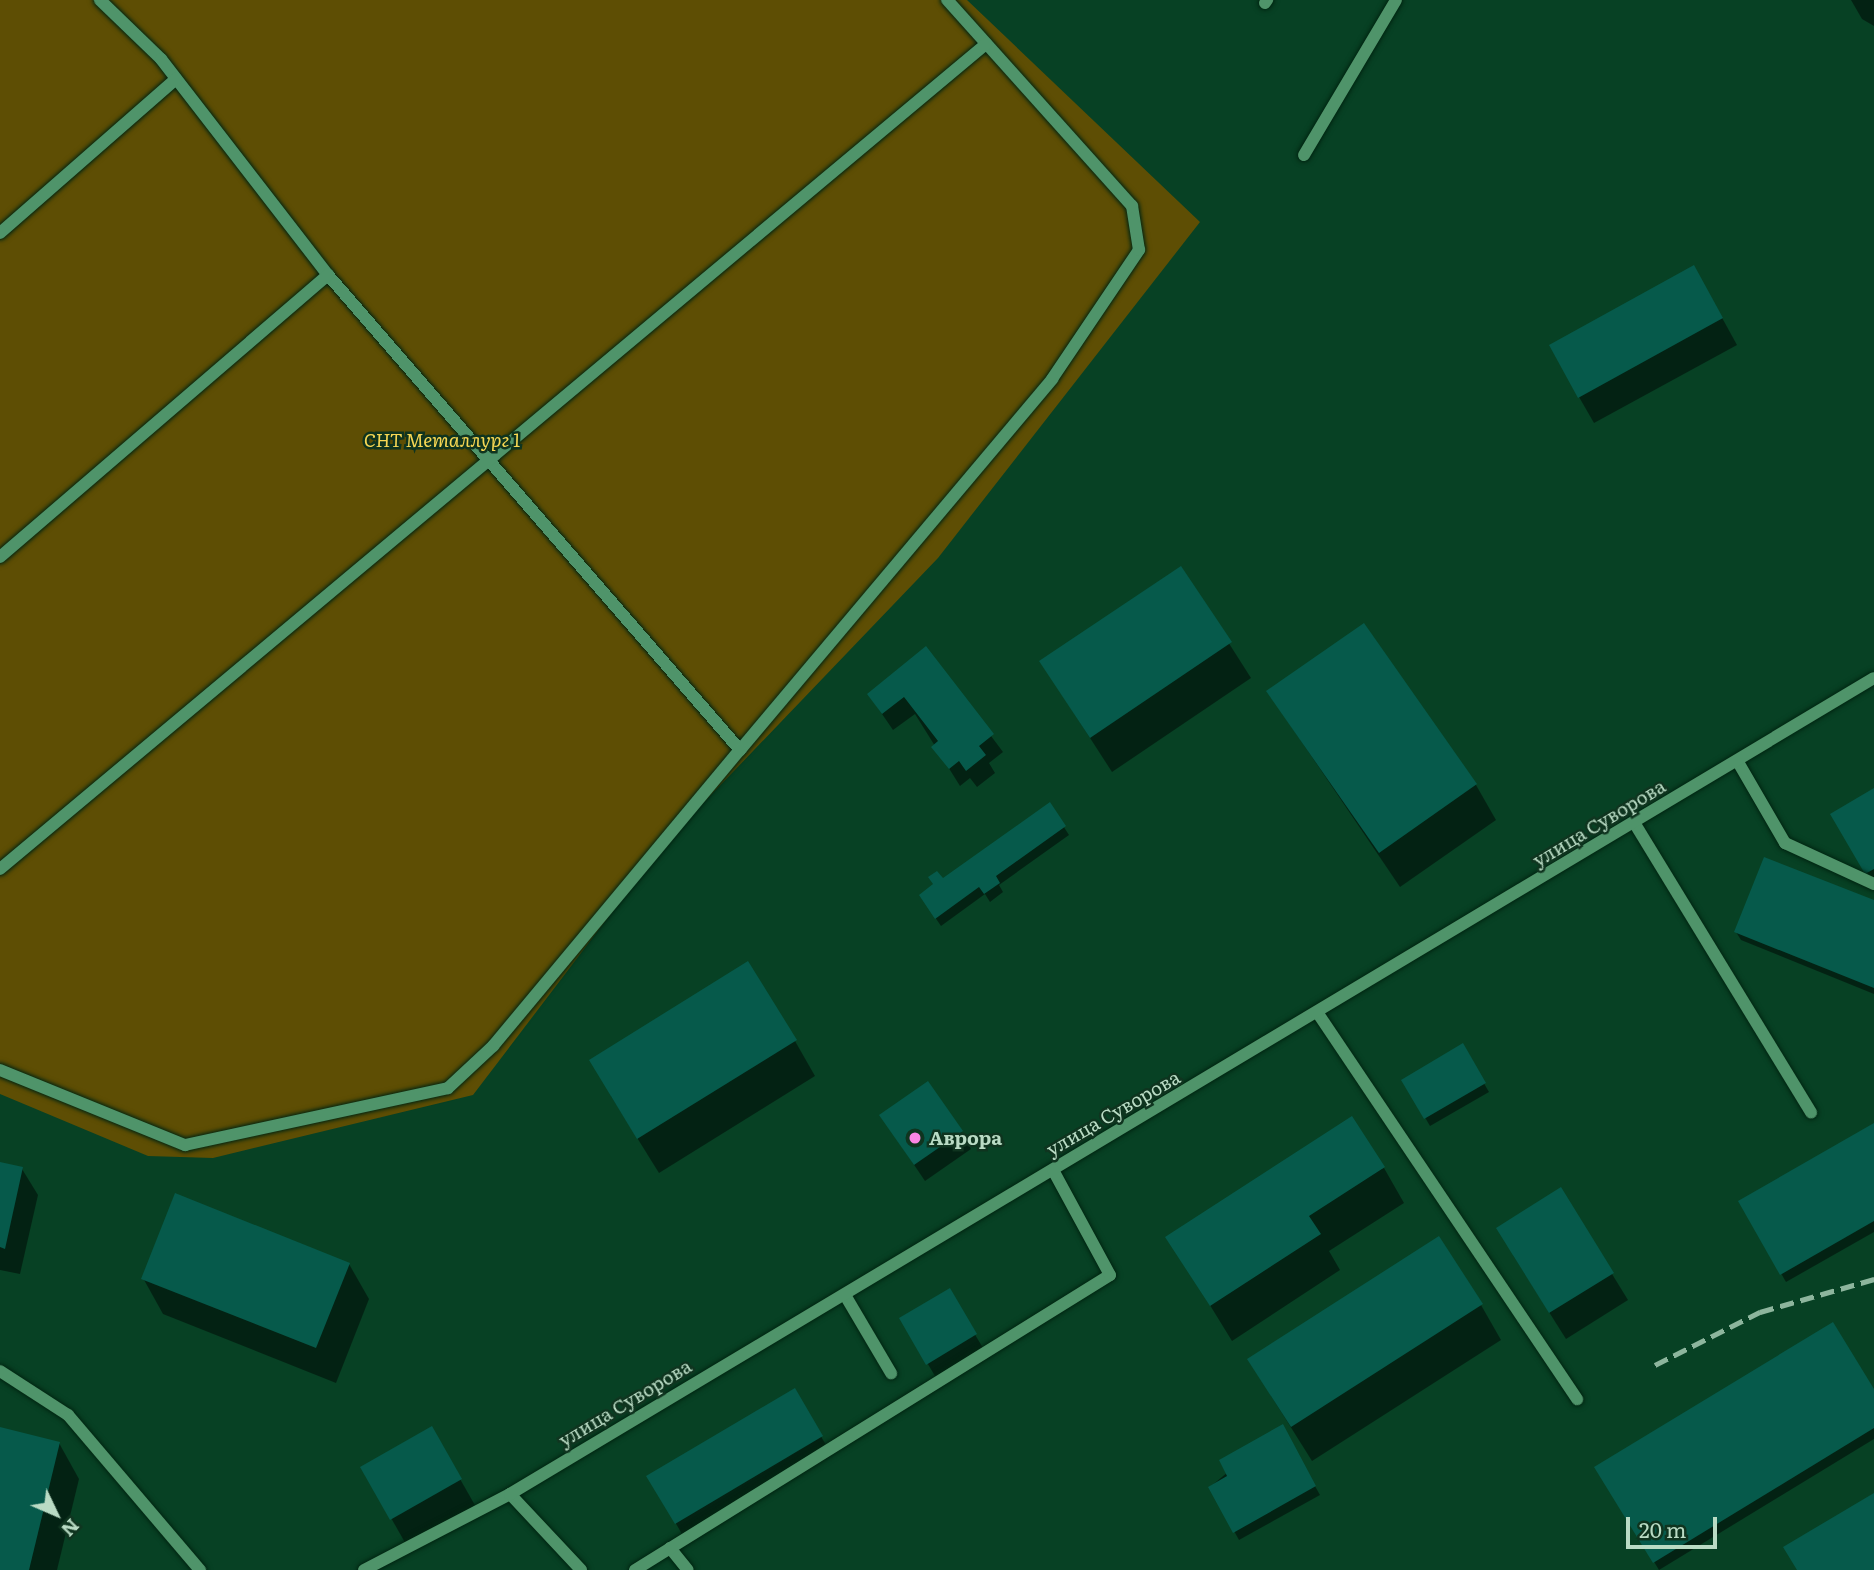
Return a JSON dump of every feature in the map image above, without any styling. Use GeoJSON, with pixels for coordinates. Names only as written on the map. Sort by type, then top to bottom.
{"type":"FeatureCollection","features":[{"type":"Feature","properties":{"kind":"street"},"geometry":{"type":"LineString","coordinates":[[100,0],[176,79],[328,275],[740,750]]}},
{"type":"Feature","properties":{"kind":"street"},"geometry":{"type":"LineString","coordinates":[[0,1070],[185,1145],[448,1088],[493,1046],[1052,379],[1139,250],[1132,205],[947,0]]}},
{"type":"Feature","properties":{"kind":"street"},"geometry":{"type":"LineString","coordinates":[[1304,155],[1396,0]]}},
{"type":"Feature","properties":{"kind":"street"},"geometry":{"type":"LineString","coordinates":[[0,869],[986,44]]}},
{"type":"Feature","properties":{"kind":"street"},"geometry":{"type":"LineString","coordinates":[[0,233],[176,79]]}},
{"type":"Feature","properties":{"kind":"street"},"geometry":{"type":"LineString","coordinates":[[0,557],[328,275]]}},
{"type":"Feature","properties":{"kind":"street","name":"улица Суворова"},"geometry":{"type":"LineString","coordinates":[[364,1570],[510,1494],[1319,1015],[1874,678]]}},
{"type":"Feature","properties":{"kind":"street"},"geometry":{"type":"LineString","coordinates":[[1738,762],[1785,843],[1874,884]]}},
{"type":"Feature","properties":{"kind":"street"},"geometry":{"type":"LineString","coordinates":[[1635,824],[1811,1112]]}},
{"type":"Feature","properties":{"kind":"street"},"geometry":{"type":"LineString","coordinates":[[1319,1015],[1577,1399]]}},
{"type":"Feature","properties":{"kind":"street"},"geometry":{"type":"LineString","coordinates":[[635,1570],[1110,1275],[1054,1170]]}},
{"type":"Feature","properties":{"kind":"street"},"geometry":{"type":"LineString","coordinates":[[845,1295],[891,1373]]}},
{"type":"Feature","properties":{"kind":"street"},"geometry":{"type":"LineString","coordinates":[[0,1371],[68,1415],[201,1570]]}},
{"type":"Feature","properties":{"kind":"street"},"geometry":{"type":"LineString","coordinates":[[510,1494],[580,1570]]}},
{"type":"Feature","properties":{"kind":"street"},"geometry":{"type":"LineString","coordinates":[[670,1548],[688,1570]]}},
{"type":"Feature","properties":{"kind":"green space","name":"СНТ Металлург 1"},"geometry":{"type":"Polygon","coordinates":[[[0,0],[967,0],[1200,222],[938,558],[664,844],[473,1095],[213,1158],[148,1156],[0,1094],[0,0]]]}},
{"type":"Feature","properties":{"kind":"building"},"geometry":{"type":"Polygon","coordinates":[[[1694,265],[1723,318],[1578,398],[1549,345],[1694,265]]]}},
{"type":"Feature","properties":{"kind":"building"},"geometry":{"type":"Polygon","coordinates":[[[1181,566],[1232,642],[1090,738],[1039,661],[1181,566]]]}},
{"type":"Feature","properties":{"kind":"building"},"geometry":{"type":"Polygon","coordinates":[[[1364,623],[1477,784],[1379,853],[1266,691],[1364,623]]]}},
{"type":"Feature","properties":{"kind":"building"},"geometry":{"type":"Polygon","coordinates":[[[926,646],[994,734],[979,746],[986,755],[966,771],[959,761],[949,769],[931,747],[938,741],[904,697],[882,714],[867,694],[926,646]]]}},
{"type":"Feature","properties":{"kind":"building"},"geometry":{"type":"Polygon","coordinates":[[[1874,788],[1874,869],[1865,874],[1830,814],[1874,788]]]}},
{"type":"Feature","properties":{"kind":"building"},"geometry":{"type":"Polygon","coordinates":[[[1050,802],[1066,826],[996,876],[1000,883],[984,894],[979,887],[935,919],[919,895],[933,884],[928,877],[937,871],[943,878],[1050,802]]]}},
{"type":"Feature","properties":{"kind":"building"},"geometry":{"type":"Polygon","coordinates":[[[1764,857],[1874,900],[1874,988],[1734,932],[1764,857]]]}},
{"type":"Feature","properties":{"kind":"building"},"geometry":{"type":"Polygon","coordinates":[[[748,961],[797,1040],[637,1139],[589,1060],[748,961]]]}},
{"type":"Feature","properties":{"kind":"building"},"geometry":{"type":"Polygon","coordinates":[[[1463,1043],[1486,1083],[1424,1119],[1401,1080],[1463,1043]]]}},
{"type":"Feature","properties":{"kind":"building"},"geometry":{"type":"Polygon","coordinates":[[[928,1081],[963,1131],[914,1165],[879,1115],[928,1081]]]}},
{"type":"Feature","properties":{"kind":"building"},"geometry":{"type":"Polygon","coordinates":[[[1352,1116],[1385,1167],[1309,1216],[1321,1234],[1210,1306],[1165,1237],[1352,1116]]]}},
{"type":"Feature","properties":{"kind":"building"},"geometry":{"type":"Polygon","coordinates":[[[1874,1123],[1874,1221],[1780,1275],[1738,1201],[1874,1123]]]}},
{"type":"Feature","properties":{"kind":"building"},"geometry":{"type":"Polygon","coordinates":[[[0,1162],[23,1167],[5,1249],[0,1247],[0,1162]]]}},
{"type":"Feature","properties":{"kind":"building"},"geometry":{"type":"Polygon","coordinates":[[[1561,1187],[1614,1273],[1549,1313],[1496,1228],[1561,1187]]]}},
{"type":"Feature","properties":{"kind":"building"},"geometry":{"type":"Polygon","coordinates":[[[175,1193],[350,1263],[316,1348],[141,1279],[175,1193]]]}},
{"type":"Feature","properties":{"kind":"building"},"geometry":{"type":"Polygon","coordinates":[[[1439,1236],[1483,1304],[1291,1427],[1247,1359],[1439,1236]]]}},
{"type":"Feature","properties":{"kind":"building"},"geometry":{"type":"Polygon","coordinates":[[[950,1288],[977,1334],[926,1365],[899,1318],[950,1288]]]}},
{"type":"Feature","properties":{"kind":"building"},"geometry":{"type":"Polygon","coordinates":[[[1833,1322],[1874,1389],[1874,1428],[1653,1563],[1594,1467],[1833,1322]]]}},
{"type":"Feature","properties":{"kind":"building"},"geometry":{"type":"Polygon","coordinates":[[[795,1388],[823,1436],[675,1524],[646,1476],[795,1388]]]}},
{"type":"Feature","properties":{"kind":"building"},"geometry":{"type":"Polygon","coordinates":[[[1283,1424],[1316,1486],[1233,1533],[1208,1487],[1227,1476],[1219,1460],[1283,1424]]]}},
{"type":"Feature","properties":{"kind":"building"},"geometry":{"type":"Polygon","coordinates":[[[432,1426],[462,1479],[390,1520],[360,1467],[432,1426]]]}},
{"type":"Feature","properties":{"kind":"building"},"geometry":{"type":"Polygon","coordinates":[[[0,1427],[60,1442],[29,1570],[0,1570],[0,1427]]]}},
{"type":"Feature","properties":{"kind":"building"},"geometry":{"type":"Polygon","coordinates":[[[1874,1493],[1874,1570],[1797,1570],[1783,1547],[1874,1493]]]}},
{"type":"Feature","properties":{"kind":"railway"},"geometry":{"type":"LineString","coordinates":[[1655,1365],[1760,1312],[1874,1279]]}},
{"type":"Feature","properties":{"kind":"place","name":"Аврора"},"geometry":{"type":"Point","coordinates":[915,1138]}}]}
